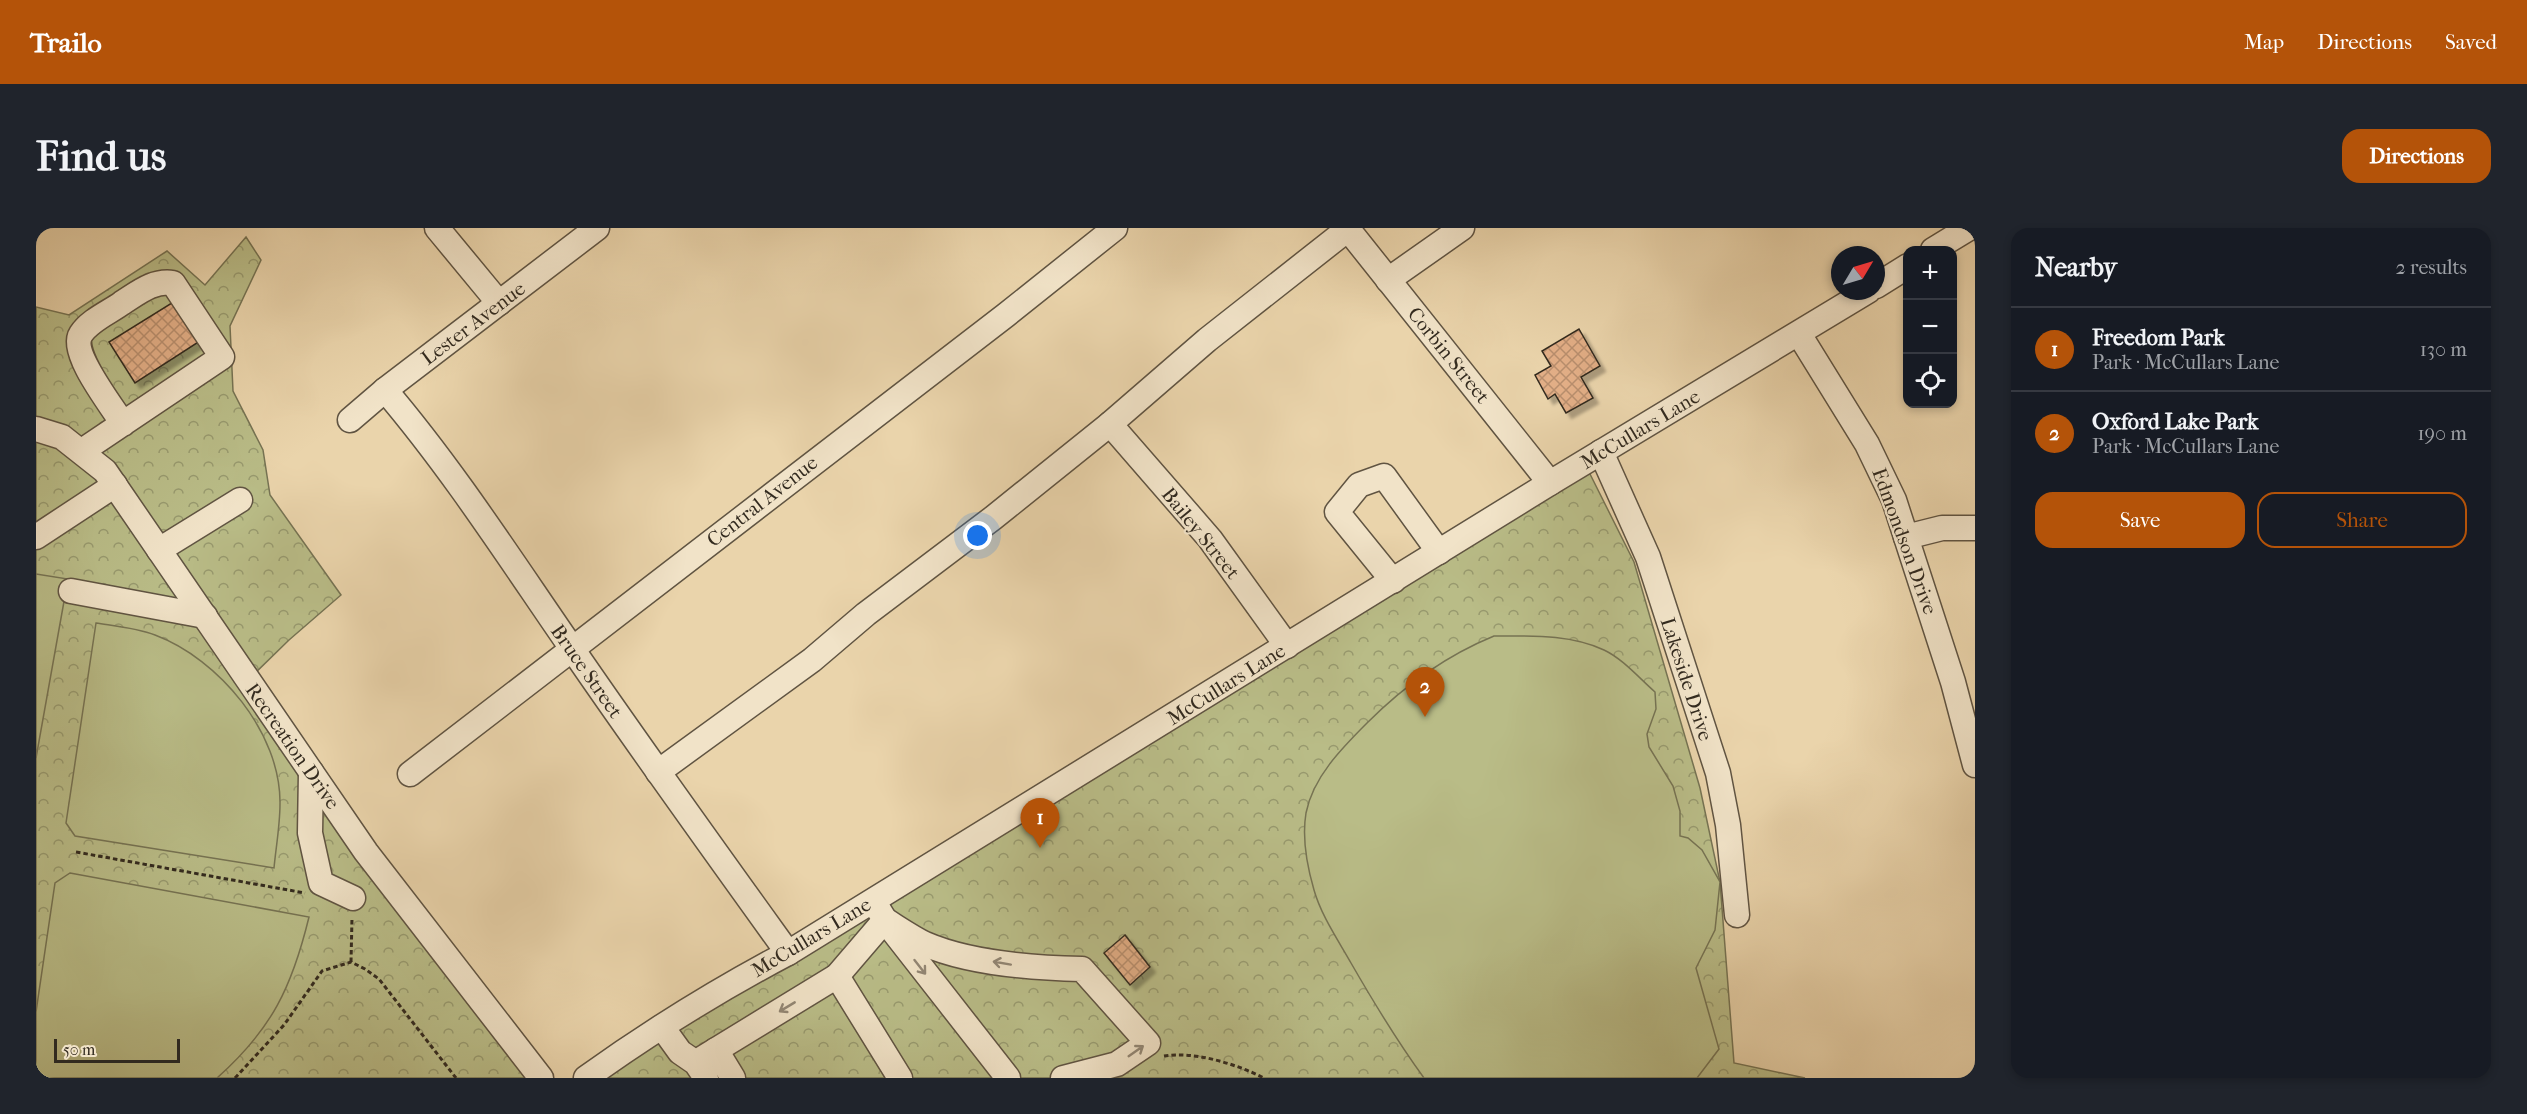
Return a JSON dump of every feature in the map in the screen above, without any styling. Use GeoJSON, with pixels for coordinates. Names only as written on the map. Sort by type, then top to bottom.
{"type":"FeatureCollection","features":[{"type":"Feature","properties":{"kind":"street"},"geometry":{"type":"LineString","coordinates":[[437,228],[499,303]]}},
{"type":"Feature","properties":{"kind":"street","name":"Lester Avenue"},"geometry":{"type":"LineString","coordinates":[[350,420],[385,390],[597,228]]}},
{"type":"Feature","properties":{"kind":"street","name":"Central Avenue"},"geometry":{"type":"LineString","coordinates":[[410,774],[1114,228]]}},
{"type":"Feature","properties":{"kind":"street"},"geometry":{"type":"LineString","coordinates":[[1388,280],[1462,228]]}},
{"type":"Feature","properties":{"kind":"street"},"geometry":{"type":"LineString","coordinates":[[1940,246],[1969,228]]}},
{"type":"Feature","properties":{"kind":"street"},"geometry":{"type":"LineString","coordinates":[[658,772],[812,660],[866,614],[993,518],[1110,424],[1207,340],[1348,229]]}},
{"type":"Feature","properties":{"kind":"street","name":"Corbin Street"},"geometry":{"type":"LineString","coordinates":[[1348,229],[1550,483]]}},
{"type":"Feature","properties":{"kind":"street"},"geometry":{"type":"LineString","coordinates":[[1885,280],[1903,269]]}},
{"type":"Feature","properties":{"kind":"street"},"geometry":{"type":"LineString","coordinates":[[82,452],[222,357],[173,283],[164,281],[147,286],[89,326],[81,335],[78,345],[83,360],[123,424]]}},
{"type":"Feature","properties":{"kind":"street","name":"McCullars Lane"},"geometry":{"type":"LineString","coordinates":[[586,1078],[743,977],[879,910],[1287,646],[1550,483],[1854,300]]}},
{"type":"Feature","properties":{"kind":"street","name":"Edmondson Drive"},"geometry":{"type":"LineString","coordinates":[[1799,334],[1878,463],[1894,500],[1956,692],[1975,765]]}},
{"type":"Feature","properties":{"kind":"street","name":"Bruce Street"},"geometry":{"type":"LineString","coordinates":[[385,390],[408,417],[517,567],[658,772],[788,953]]}},
{"type":"Feature","properties":{"kind":"street","name":"Bailey Street"},"geometry":{"type":"LineString","coordinates":[[1110,424],[1210,539],[1287,646]]}},
{"type":"Feature","properties":{"kind":"street","name":"Recreation Drive"},"geometry":{"type":"LineString","coordinates":[[36,429],[62,437],[105,471],[366,852],[541,1078]]}},
{"type":"Feature","properties":{"kind":"street","name":"Lakeside Drive"},"geometry":{"type":"LineString","coordinates":[[1601,452],[1648,557],[1718,773],[1728,825],[1737,915]]}},
{"type":"Feature","properties":{"kind":"street"},"geometry":{"type":"LineString","coordinates":[[1393,581],[1336,512],[1359,485],[1384,476],[1439,552]]}},
{"type":"Feature","properties":{"kind":"street"},"geometry":{"type":"LineString","coordinates":[[36,537],[115,485]]}},
{"type":"Feature","properties":{"kind":"street"},"geometry":{"type":"LineString","coordinates":[[159,550],[240,500]]}},
{"type":"Feature","properties":{"kind":"street"},"geometry":{"type":"LineString","coordinates":[[1906,537],[1942,528],[1975,528]]}},
{"type":"Feature","properties":{"kind":"street"},"geometry":{"type":"LineString","coordinates":[[70,591],[205,616]]}},
{"type":"Feature","properties":{"kind":"street"},"geometry":{"type":"LineString","coordinates":[[311,772],[310,833],[321,884],[353,898]]}},
{"type":"Feature","properties":{"kind":"street"},"geometry":{"type":"LineString","coordinates":[[706,1064],[837,976],[879,910]]}},
{"type":"Feature","properties":{"kind":"street"},"geometry":{"type":"LineString","coordinates":[[879,910],[901,943],[1008,1078]]}},
{"type":"Feature","properties":{"kind":"street"},"geometry":{"type":"LineString","coordinates":[[879,910],[926,944],[969,956],[1033,968],[1082,969],[1148,1043],[1117,1064],[1063,1078]]}},
{"type":"Feature","properties":{"kind":"street"},"geometry":{"type":"LineString","coordinates":[[837,976],[900,1078]]}},
{"type":"Feature","properties":{"kind":"street"},"geometry":{"type":"LineString","coordinates":[[662,1027],[680,1052],[733,1078]]}},
{"type":"Feature","properties":{"kind":"path"},"geometry":{"type":"LineString","coordinates":[[76,852],[307,894],[321,884]]}},
{"type":"Feature","properties":{"kind":"path"},"geometry":{"type":"LineString","coordinates":[[351,962],[353,898]]}},
{"type":"Feature","properties":{"kind":"path"},"geometry":{"type":"LineString","coordinates":[[235,1078],[284,1025],[322,971],[351,962],[379,979],[456,1078]]}},
{"type":"Feature","properties":{"kind":"path"},"geometry":{"type":"LineString","coordinates":[[1157,1060],[1165,1056],[1189,1056],[1222,1063],[1264,1078]]}},
{"type":"Feature","properties":{"kind":"green space"},"geometry":{"type":"Polygon","coordinates":[[[246,237],[261,260],[230,326],[233,391],[263,450],[270,495],[341,595],[289,640],[248,680],[541,1078],[36,1078],[36,307],[69,315],[167,251],[205,285],[246,237]]]}},
{"type":"Feature","properties":{"kind":"green space"},"geometry":{"type":"Polygon","coordinates":[[[1584,462],[1634,562],[1700,788],[1720,882],[1734,1063],[1805,1078],[586,1078],[1584,462]]]}},
{"type":"Feature","properties":{"kind":"green space"},"geometry":{"type":"Polygon","coordinates":[[[36,574],[68,579],[36,758],[36,574]]]}},
{"type":"Feature","properties":{"kind":"green space"},"geometry":{"type":"Polygon","coordinates":[[[96,623],[148,633],[179,646],[223,680],[242,702],[258,726],[270,751],[278,777],[280,812],[274,868],[75,836],[66,823],[96,623]]]}},
{"type":"Feature","properties":{"kind":"green space"},"geometry":{"type":"Polygon","coordinates":[[[1494,636],[1550,637],[1591,645],[1618,658],[1655,692],[1656,709],[1647,734],[1649,747],[1673,786],[1680,811],[1680,836],[1688,838],[1702,850],[1720,882],[1715,930],[1696,968],[1719,1049],[1697,1078],[1424,1078],[1377,1007],[1321,909],[1309,871],[1305,832],[1306,813],[1322,775],[1357,733],[1411,684],[1459,653],[1494,636]]]}},
{"type":"Feature","properties":{"kind":"green space"},"geometry":{"type":"Polygon","coordinates":[[[70,873],[309,917],[295,965],[277,1005],[252,1042],[217,1078],[36,1078],[36,1012],[55,883],[70,873]]]}},
{"type":"Feature","properties":{"kind":"building"},"geometry":{"type":"Polygon","coordinates":[[[175,301],[200,341],[135,383],[109,342],[175,301]]]}},
{"type":"Feature","properties":{"kind":"building"},"geometry":{"type":"Polygon","coordinates":[[[1579,329],[1600,366],[1581,377],[1593,398],[1566,413],[1555,394],[1548,399],[1535,375],[1551,366],[1542,351],[1579,329]]]}},
{"type":"Feature","properties":{"kind":"building"},"geometry":{"type":"Polygon","coordinates":[[[1125,935],[1150,967],[1130,985],[1104,953],[1125,935]]]}},
{"type":"Feature","properties":{"kind":"place","name":"Oxford Lake Park"},"geometry":{"type":"Point","coordinates":[1425,717]}},
{"type":"Feature","properties":{"kind":"place","name":"Freedom Park"},"geometry":{"type":"Point","coordinates":[1040,848]}}]}
